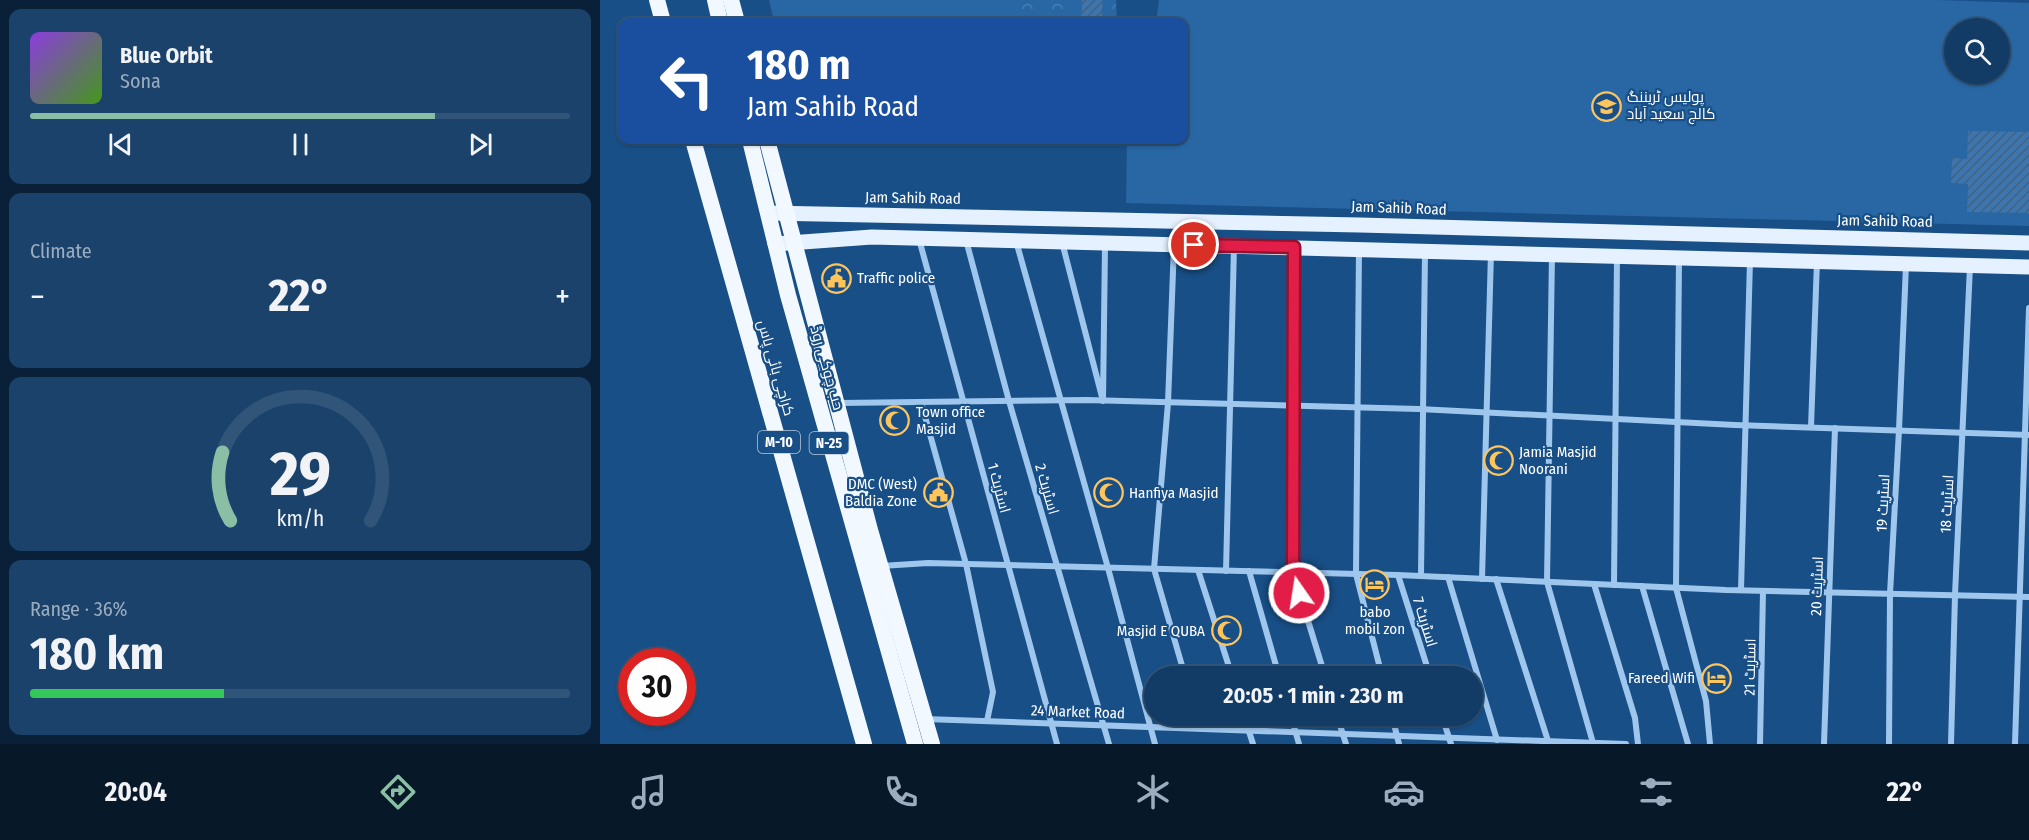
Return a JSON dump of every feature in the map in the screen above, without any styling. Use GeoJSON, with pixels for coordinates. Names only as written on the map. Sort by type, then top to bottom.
{"type":"FeatureCollection","features":[{"type":"Feature","properties":{"kind":"highway"},"geometry":{"type":"LineString","coordinates":[[657,0],[662,18]]}},
{"type":"Feature","properties":{"kind":"highway"},"geometry":{"type":"LineString","coordinates":[[715,0],[719,18]]}},
{"type":"Feature","properties":{"kind":"highway"},"geometry":{"type":"LineString","coordinates":[[731,0],[736,18]]}},
{"type":"Feature","properties":{"kind":"highway","name":"کراچی بائی پاس"},"geometry":{"type":"LineString","coordinates":[[694,144],[864,744]]}},
{"type":"Feature","properties":{"kind":"highway","name":"حب چوکی روڈ"},"geometry":{"type":"LineString","coordinates":[[751,144],[852,525],[915,744]]}},
{"type":"Feature","properties":{"kind":"highway","name":"حب چوکی روڈ"},"geometry":{"type":"LineString","coordinates":[[768,144],[880,566],[932,744]]}},
{"type":"Feature","properties":{"kind":"main road","name":"Jam Sahib Road"},"geometry":{"type":"LineString","coordinates":[[768,213],[2029,243]]}},
{"type":"Feature","properties":{"kind":"main road"},"geometry":{"type":"LineString","coordinates":[[776,244],[872,237],[2029,267]]}},
{"type":"Feature","properties":{"kind":"street","name":"اسٹریٹ 1"},"geometry":{"type":"LineString","coordinates":[[919,238],[1057,744]]}},
{"type":"Feature","properties":{"kind":"street","name":"اسٹریٹ 2"},"geometry":{"type":"LineString","coordinates":[[966,239],[1009,401],[1109,744]]}},
{"type":"Feature","properties":{"kind":"street"},"geometry":{"type":"LineString","coordinates":[[1016,240],[1155,744]]}},
{"type":"Feature","properties":{"kind":"street"},"geometry":{"type":"LineString","coordinates":[[1062,242],[1103,401]]}},
{"type":"Feature","properties":{"kind":"street"},"geometry":{"type":"LineString","coordinates":[[1103,401],[1105,243]]}},
{"type":"Feature","properties":{"kind":"street"},"geometry":{"type":"LineString","coordinates":[[1174,244],[1168,402],[1154,569],[1182,666]]}},
{"type":"Feature","properties":{"kind":"street"},"geometry":{"type":"LineString","coordinates":[[1226,571],[1234,246]]}},
{"type":"Feature","properties":{"kind":"street"},"geometry":{"type":"LineString","coordinates":[[1294,247],[1293,572],[1322,666]]}},
{"type":"Feature","properties":{"kind":"street"},"geometry":{"type":"LineString","coordinates":[[1359,248],[1356,574],[1379,666]]}},
{"type":"Feature","properties":{"kind":"street"},"geometry":{"type":"LineString","coordinates":[[1421,576],[1425,250]]}},
{"type":"Feature","properties":{"kind":"street"},"geometry":{"type":"LineString","coordinates":[[1482,579],[1491,252]]}},
{"type":"Feature","properties":{"kind":"street"},"geometry":{"type":"LineString","coordinates":[[1552,253],[1547,582],[1593,743]]}},
{"type":"Feature","properties":{"kind":"street"},"geometry":{"type":"LineString","coordinates":[[1614,585],[1617,255]]}},
{"type":"Feature","properties":{"kind":"street"},"geometry":{"type":"LineString","coordinates":[[1679,257],[1676,588],[1706,701],[1710,744]]}},
{"type":"Feature","properties":{"kind":"street"},"geometry":{"type":"LineString","coordinates":[[1741,590],[1750,259]]}},
{"type":"Feature","properties":{"kind":"street"},"geometry":{"type":"LineString","coordinates":[[1811,427],[1817,261]]}},
{"type":"Feature","properties":{"kind":"street","name":"اسٹریٹ 19"},"geometry":{"type":"LineString","coordinates":[[1888,744],[1890,594],[1906,263]]}},
{"type":"Feature","properties":{"kind":"street","name":"اسٹریٹ 18"},"geometry":{"type":"LineString","coordinates":[[1951,744],[1955,596],[1970,265]]}},
{"type":"Feature","properties":{"kind":"street"},"geometry":{"type":"LineString","coordinates":[[2014,744],[2027,434],[2029,308]]}},
{"type":"Feature","properties":{"kind":"street"},"geometry":{"type":"LineString","coordinates":[[836,404],[1009,401],[1168,402],[1423,409],[1745,425],[2027,434]]}},
{"type":"Feature","properties":{"kind":"street"},"geometry":{"type":"LineString","coordinates":[[921,402],[966,564],[993,692],[987,721]]}},
{"type":"Feature","properties":{"kind":"street","name":"اسٹریٹ 20"},"geometry":{"type":"LineString","coordinates":[[1824,744],[1835,428]]}},
{"type":"Feature","properties":{"kind":"street"},"geometry":{"type":"LineString","coordinates":[[880,566],[928,563],[1293,572],[1763,591],[2029,597]]}},
{"type":"Feature","properties":{"kind":"street"},"geometry":{"type":"LineString","coordinates":[[1198,570],[1229,666]]}},
{"type":"Feature","properties":{"kind":"street"},"geometry":{"type":"LineString","coordinates":[[1250,572],[1277,666]]}},
{"type":"Feature","properties":{"kind":"street","name":"اسٹریٹ 7"},"geometry":{"type":"LineString","coordinates":[[1398,575],[1427,666]]}},
{"type":"Feature","properties":{"kind":"street"},"geometry":{"type":"LineString","coordinates":[[1448,577],[1497,740]]}},
{"type":"Feature","properties":{"kind":"street"},"geometry":{"type":"LineString","coordinates":[[1496,579],[1549,743]]}},
{"type":"Feature","properties":{"kind":"street"},"geometry":{"type":"LineString","coordinates":[[1594,584],[1635,718],[1638,744]]}},
{"type":"Feature","properties":{"kind":"street"},"geometry":{"type":"LineString","coordinates":[[1642,586],[1688,744]]}},
{"type":"Feature","properties":{"kind":"street","name":"اسٹریٹ 21"},"geometry":{"type":"LineString","coordinates":[[1760,744],[1763,591]]}},
{"type":"Feature","properties":{"kind":"street","name":"24 Market Road"},"geometry":{"type":"LineString","coordinates":[[924,719],[1397,736],[1450,741],[1497,740],[1626,744]]}},
{"type":"Feature","properties":{"kind":"street"},"geometry":{"type":"LineString","coordinates":[[1247,726],[1253,744]]}},
{"type":"Feature","properties":{"kind":"street"},"geometry":{"type":"LineString","coordinates":[[1294,726],[1299,744]]}},
{"type":"Feature","properties":{"kind":"street"},"geometry":{"type":"LineString","coordinates":[[1340,726],[1346,744]]}},
{"type":"Feature","properties":{"kind":"street"},"geometry":{"type":"LineString","coordinates":[[1394,726],[1399,744]]}},
{"type":"Feature","properties":{"kind":"street"},"geometry":{"type":"LineString","coordinates":[[1445,726],[1450,741]]}},
{"type":"Feature","properties":{"kind":"green space"},"geometry":{"type":"Polygon","coordinates":[[[769,0],[1022,0],[1022,18],[773,18],[769,0]]]}},
{"type":"Feature","properties":{"kind":"green space"},"geometry":{"type":"Polygon","coordinates":[[[1022,0],[1082,0],[1081,16],[1022,18],[1022,0]]]}},
{"type":"Feature","properties":{"kind":"green space"},"geometry":{"type":"Polygon","coordinates":[[[1103,0],[1116,0],[1117,18],[1102,18],[1103,0]]]}},
{"type":"Feature","properties":{"kind":"green space","name":"پولیس ٹریننگ کالج سعید آباد"},"geometry":{"type":"Polygon","coordinates":[[[1159,0],[1938,0],[2029,3],[2029,226],[1126,203],[1127,144],[1188,144],[1188,18],[1157,18],[1159,0]]]}},
{"type":"Feature","properties":{"kind":"building"},"geometry":{"type":"Polygon","coordinates":[[[1082,0],[1103,0],[1102,18],[1044,18],[1044,16],[1081,16],[1082,0]]]}},
{"type":"Feature","properties":{"kind":"building"},"geometry":{"type":"Polygon","coordinates":[[[1968,131],[2029,132],[2029,213],[1967,212],[1968,184],[1951,183],[1952,158],[1967,159],[1968,131]]]}},
{"type":"Feature","properties":{"kind":"place","name":"پولیس ٹریننگ کالج سعید آباد"},"geometry":{"type":"Point","coordinates":[1606,106]}},
{"type":"Feature","properties":{"kind":"place","name":"Traffic police"},"geometry":{"type":"Point","coordinates":[836,278]}},
{"type":"Feature","properties":{"kind":"place","name":"Town office Masjid"},"geometry":{"type":"Point","coordinates":[895,421]}},
{"type":"Feature","properties":{"kind":"place","name":"Jamia Masjid Noorani"},"geometry":{"type":"Point","coordinates":[1498,461]}},
{"type":"Feature","properties":{"kind":"place","name":"DMC (West) Baldia Zone"},"geometry":{"type":"Point","coordinates":[938,493]}},
{"type":"Feature","properties":{"kind":"place","name":"Hanfiya Masjid"},"geometry":{"type":"Point","coordinates":[1108,493]}},
{"type":"Feature","properties":{"kind":"place","name":"babo mobil zon"},"geometry":{"type":"Point","coordinates":[1375,585]}},
{"type":"Feature","properties":{"kind":"place","name":"Masjid E QUBA"},"geometry":{"type":"Point","coordinates":[1226,631]}},
{"type":"Feature","properties":{"kind":"place","name":"Fareed Wifi"},"geometry":{"type":"Point","coordinates":[1716,678]}},
{"type":"Feature","properties":{"kind":"route"},"geometry":{"type":"LineString","coordinates":[[1194,245],[1294,247],[1293,572],[1299,593]]}}]}
